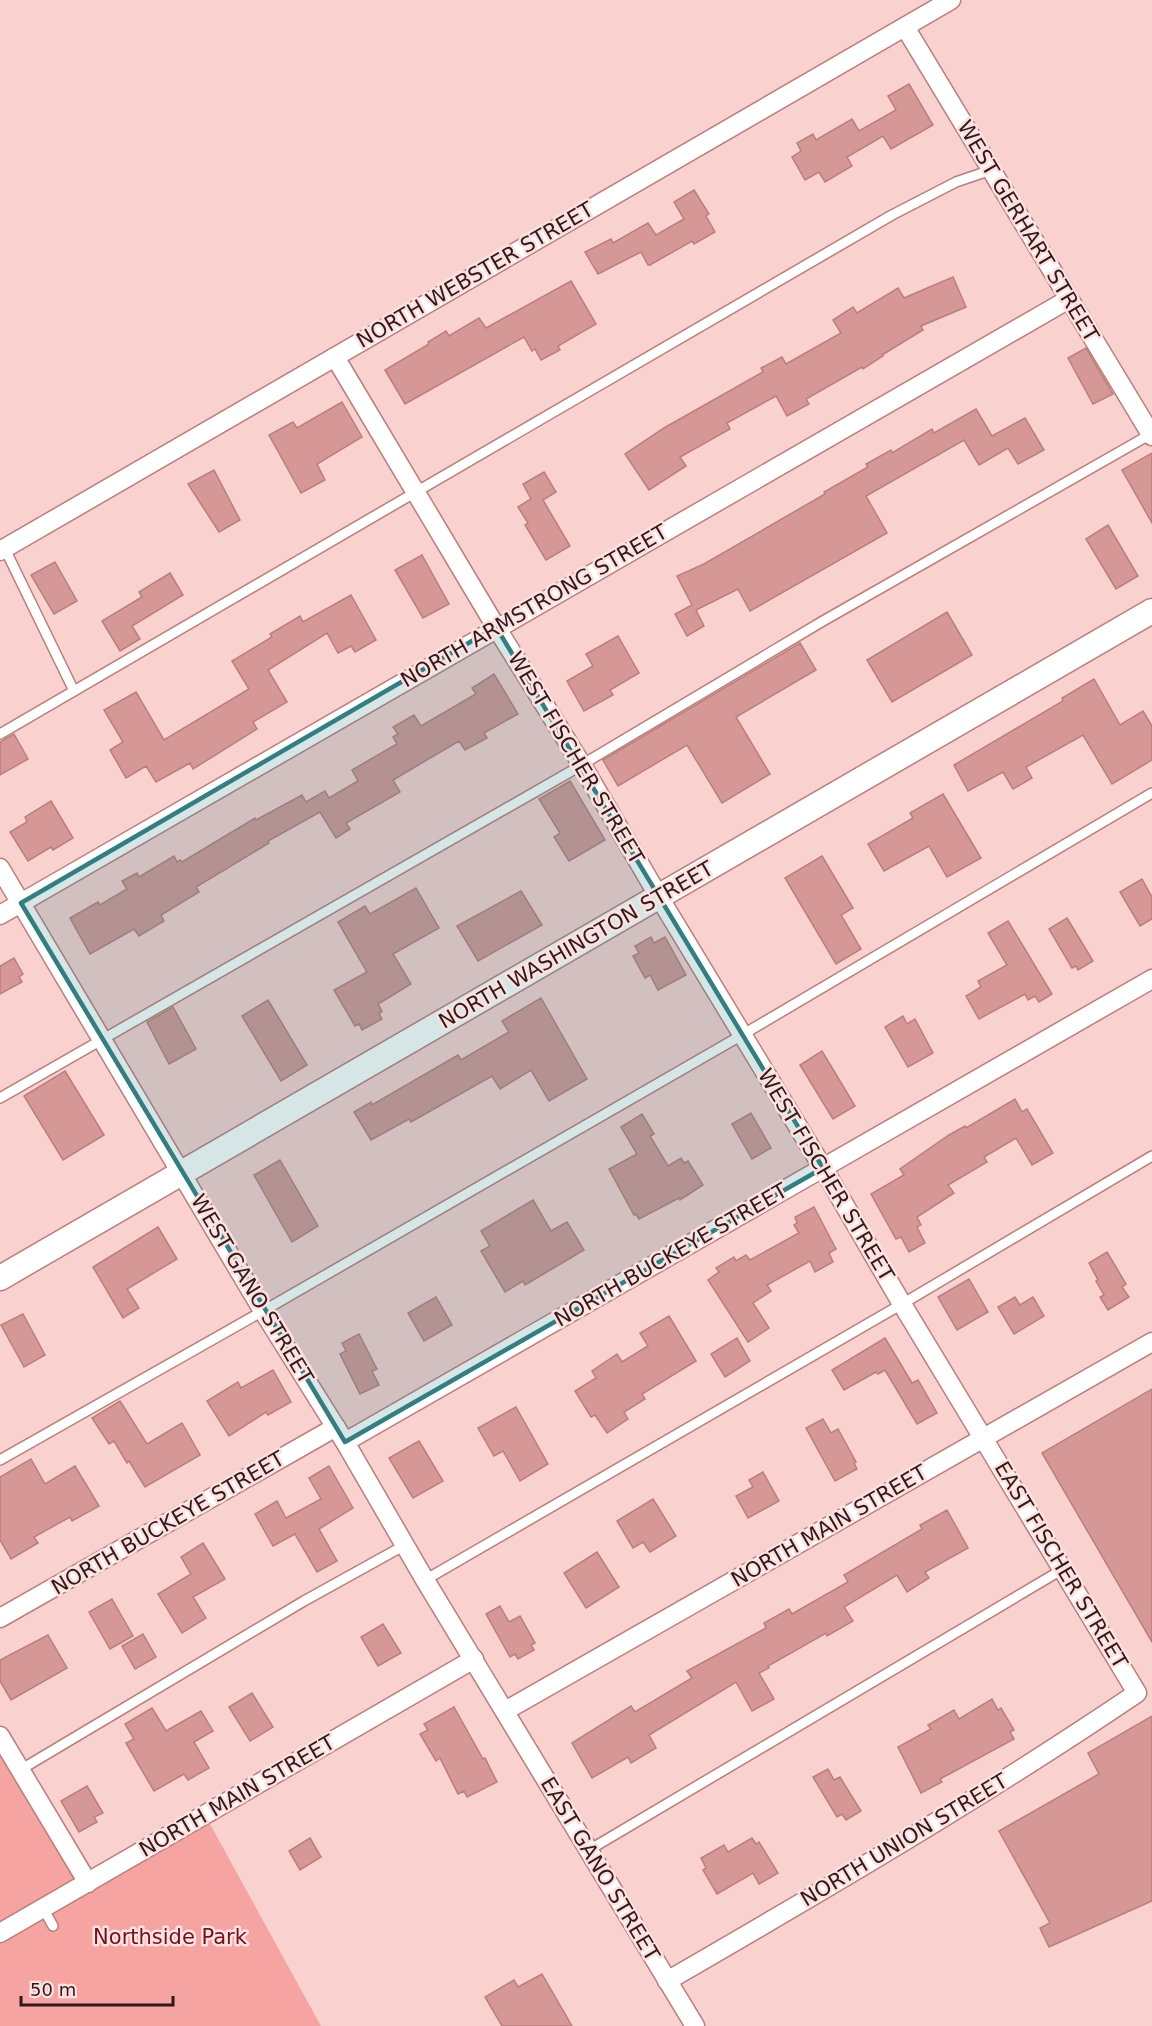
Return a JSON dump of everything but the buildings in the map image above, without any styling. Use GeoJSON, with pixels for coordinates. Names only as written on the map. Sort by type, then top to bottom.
{"type":"FeatureCollection","features":[{"type":"Feature","properties":{"kind":"main road","name":"NORTH WASHINGTON STREET"},"geometry":{"type":"LineString","coordinates":[[0,1278],[1152,611]]}},
{"type":"Feature","properties":{"kind":"street","name":"NORTH WEBSTER STREET"},"geometry":{"type":"LineString","coordinates":[[2,550],[951,0]]}},
{"type":"Feature","properties":{"kind":"street","name":"WEST GERHART STREET"},"geometry":{"type":"LineString","coordinates":[[905,27],[1151,435]]}},
{"type":"Feature","properties":{"kind":"street","name":"NORTH ARMSTRONG STREET"},"geometry":{"type":"LineString","coordinates":[[0,915],[496,627],[1069,299]]}},
{"type":"Feature","properties":{"kind":"street","name":"WEST FISCHER STREET"},"geometry":{"type":"LineString","coordinates":[[334,357],[496,627],[582,765],[984,1438]]}},
{"type":"Feature","properties":{"kind":"street","name":"WEST GANO STREET"},"geometry":{"type":"LineString","coordinates":[[0,868],[183,1172],[263,1311],[505,1711]]}},
{"type":"Feature","properties":{"kind":"street","name":"NORTH BUCKEYE STREET"},"geometry":{"type":"LineString","coordinates":[[0,1618],[340,1435],[823,1168],[1152,979]]}},
{"type":"Feature","properties":{"kind":"street","name":"NORTH MAIN STREET"},"geometry":{"type":"LineString","coordinates":[[505,1711],[1152,1342]]}},
{"type":"Feature","properties":{"kind":"street","name":"EAST FISCHER STREET"},"geometry":{"type":"LineString","coordinates":[[984,1438],[1137,1693]]}},
{"type":"Feature","properties":{"kind":"street","name":"NORTH MAIN STREET"},"geometry":{"type":"LineString","coordinates":[[0,1934],[474,1659]]}},
{"type":"Feature","properties":{"kind":"street","name":"NORTH UNION STREET"},"geometry":{"type":"LineString","coordinates":[[666,1981],[1028,1766],[1137,1693]]}},
{"type":"Feature","properties":{"kind":"street","name":"EAST GANO STREET"},"geometry":{"type":"LineString","coordinates":[[505,1711],[695,2026]]}},
{"type":"Feature","properties":{"kind":"street"},"geometry":{"type":"LineString","coordinates":[[0,1736],[88,1883]]}},
{"type":"Feature","properties":{"kind":"lane"},"geometry":{"type":"LineString","coordinates":[[0,734],[417,494],[892,215],[956,182],[991,170]]}},
{"type":"Feature","properties":{"kind":"lane"},"geometry":{"type":"LineString","coordinates":[[0,1098],[582,765],[823,621],[1151,435]]}},
{"type":"Feature","properties":{"kind":"lane"},"geometry":{"type":"LineString","coordinates":[[2,550],[74,691]]}},
{"type":"Feature","properties":{"kind":"lane"},"geometry":{"type":"LineString","coordinates":[[0,1460],[742,1035],[1152,793]]}},
{"type":"Feature","properties":{"kind":"lane"},"geometry":{"type":"LineString","coordinates":[[425,1580],[902,1304],[1152,1156]]}},
{"type":"Feature","properties":{"kind":"lane"},"geometry":{"type":"LineString","coordinates":[[20,1770],[304,1601],[405,1545]]}},
{"type":"Feature","properties":{"kind":"lane"},"geometry":{"type":"LineString","coordinates":[[589,1850],[1063,1569]]}},
{"type":"Feature","properties":{"kind":"lane"},"geometry":{"type":"LineString","coordinates":[[43,1908],[53,1926]]}},
{"type":"Feature","properties":{"kind":"highlighted area"},"geometry":{"type":"Polygon","coordinates":[[[496,627],[823,1168],[345,1442],[21,903],[496,627]]]}},
{"type":"Feature","properties":{"kind":"green space","name":"Northside Park"},"geometry":{"type":"Polygon","coordinates":[[[0,1734],[88,1882],[205,1815],[321,2026],[0,2026],[0,1734]]]}}]}
